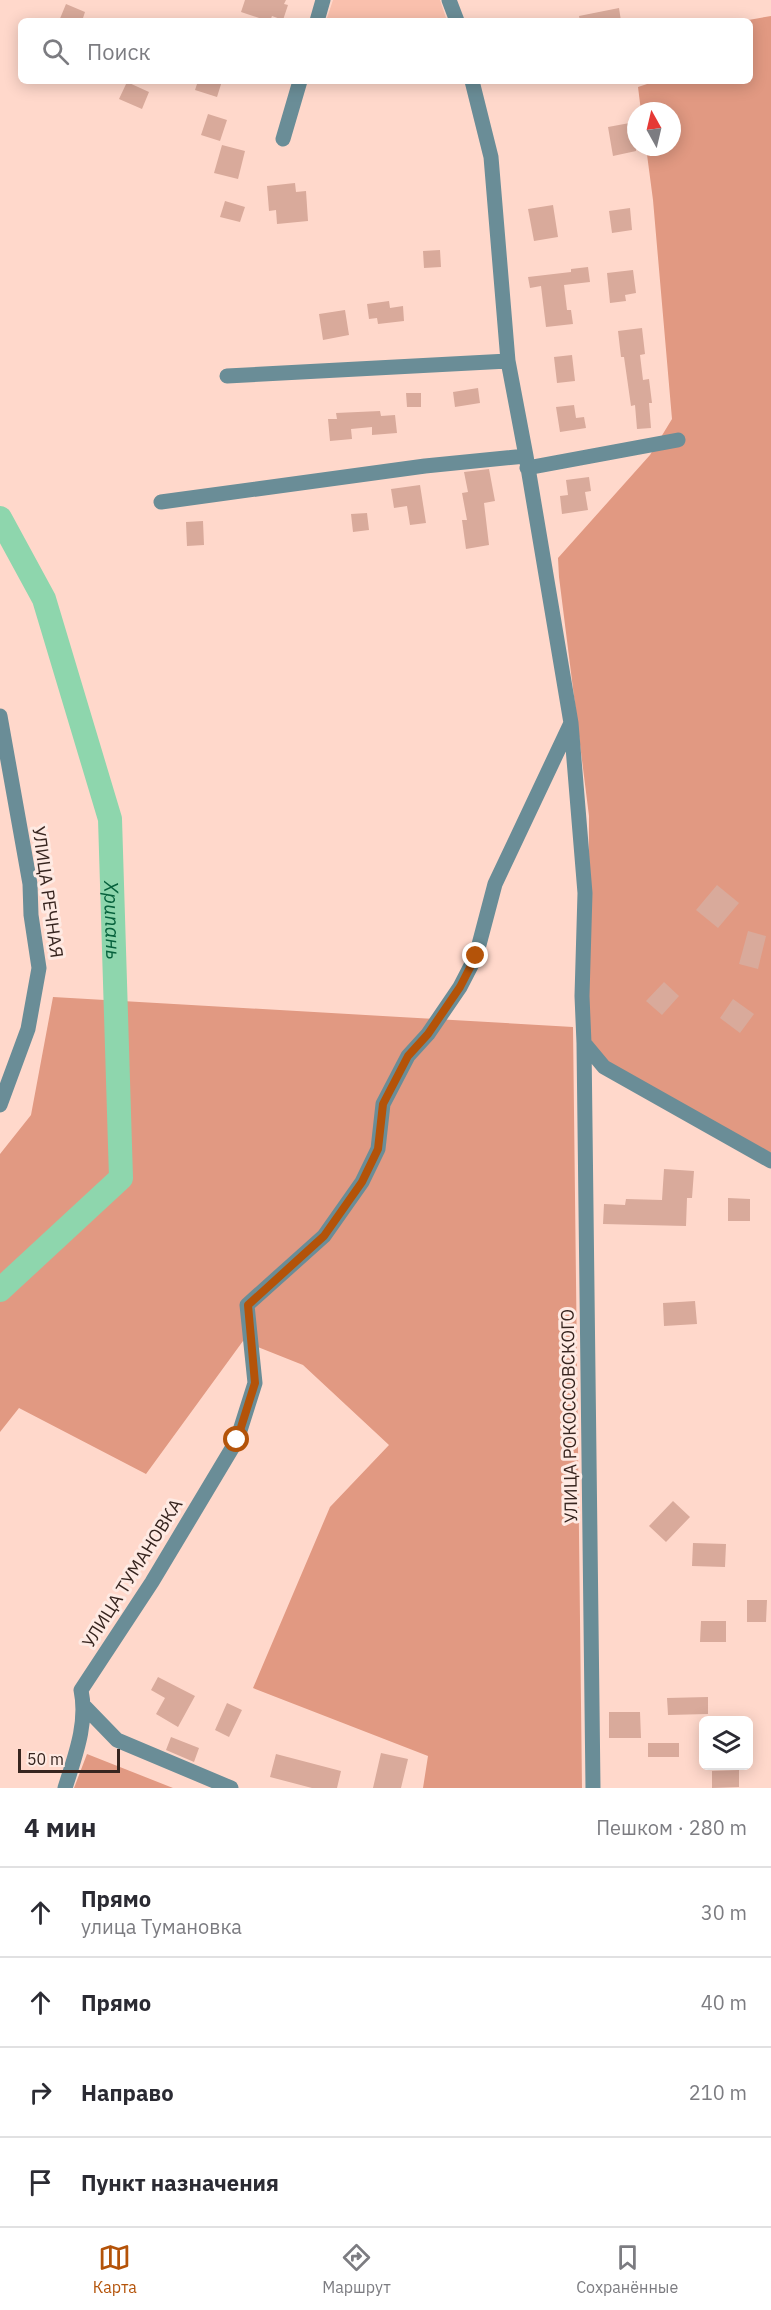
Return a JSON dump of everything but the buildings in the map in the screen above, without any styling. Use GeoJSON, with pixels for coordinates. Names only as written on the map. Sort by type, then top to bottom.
{"type":"FeatureCollection","features":[{"type":"Feature","properties":{"kind":"street"},"geometry":{"type":"LineString","coordinates":[[318,18],[323,0]]}},
{"type":"Feature","properties":{"kind":"street"},"geometry":{"type":"LineString","coordinates":[[449,0],[456,18]]}},
{"type":"Feature","properties":{"kind":"street"},"geometry":{"type":"LineString","coordinates":[[283,139],[299,84]]}},
{"type":"Feature","properties":{"kind":"street","name":"УЛИЦА РОКОССОВСКОГО"},"geometry":{"type":"LineString","coordinates":[[473,84],[491,157],[508,361],[571,723],[585,893],[582,996],[593,1788]]}},
{"type":"Feature","properties":{"kind":"street"},"geometry":{"type":"LineString","coordinates":[[227,376],[508,361]]}},
{"type":"Feature","properties":{"kind":"street"},"geometry":{"type":"LineString","coordinates":[[161,502],[425,466],[527,462],[678,440]]}},
{"type":"Feature","properties":{"kind":"street","name":"УЛИЦА РЕЧНАЯ"},"geometry":{"type":"LineString","coordinates":[[0,716],[30,884],[31,915],[39,968],[28,1029],[0,1105]]}},
{"type":"Feature","properties":{"kind":"street","name":"УЛИЦА ТУМАНОВКА"},"geometry":{"type":"LineString","coordinates":[[65,1788],[78,1746],[85,1707],[81,1690],[152,1582],[237,1440],[255,1383],[248,1305],[324,1236],[362,1182],[378,1149],[383,1104],[408,1056],[428,1034],[460,987],[476,956],[495,884],[571,723]]}},
{"type":"Feature","properties":{"kind":"street"},"geometry":{"type":"LineString","coordinates":[[584,1043],[604,1067],[771,1161]]}},
{"type":"Feature","properties":{"kind":"street"},"geometry":{"type":"LineString","coordinates":[[85,1707],[117,1740],[231,1788]]}},
{"type":"Feature","properties":{"kind":"shaded area"},"geometry":{"type":"Polygon","coordinates":[[[333,0],[440,0],[446,18],[327,18],[333,0]]]}},
{"type":"Feature","properties":{"kind":"shaded area"},"geometry":{"type":"Polygon","coordinates":[[[771,16],[771,1153],[606,1062],[588,1036],[589,816],[558,558],[650,455],[672,419],[647,156],[681,156],[681,102],[640,102],[638,87],[647,84],[753,84],[753,19],[771,16]]]}},
{"type":"Feature","properties":{"kind":"shaded area"},"geometry":{"type":"Polygon","coordinates":[[[53,997],[573,1027],[582,1788],[423,1788],[428,1756],[253,1688],[330,1507],[389,1445],[303,1365],[243,1341],[146,1474],[19,1408],[0,1432],[0,1154],[31,1115],[53,997]]]}},
{"type":"Feature","properties":{"kind":"shaded area"},"geometry":{"type":"Polygon","coordinates":[[[87,1754],[173,1788],[74,1788],[87,1754]]]}},
{"type":"Feature","properties":{"kind":"waterway","name":"Хрипань"},"geometry":{"type":"LineString","coordinates":[[0,518],[44,599],[110,819],[121,1178],[0,1290]]}},
{"type":"Feature","properties":{"kind":"route"},"geometry":{"type":"LineString","coordinates":[[237,1440],[255,1383],[248,1305],[324,1236],[362,1182],[378,1149],[383,1104],[408,1056],[428,1034],[460,987],[476,956]]}}]}
